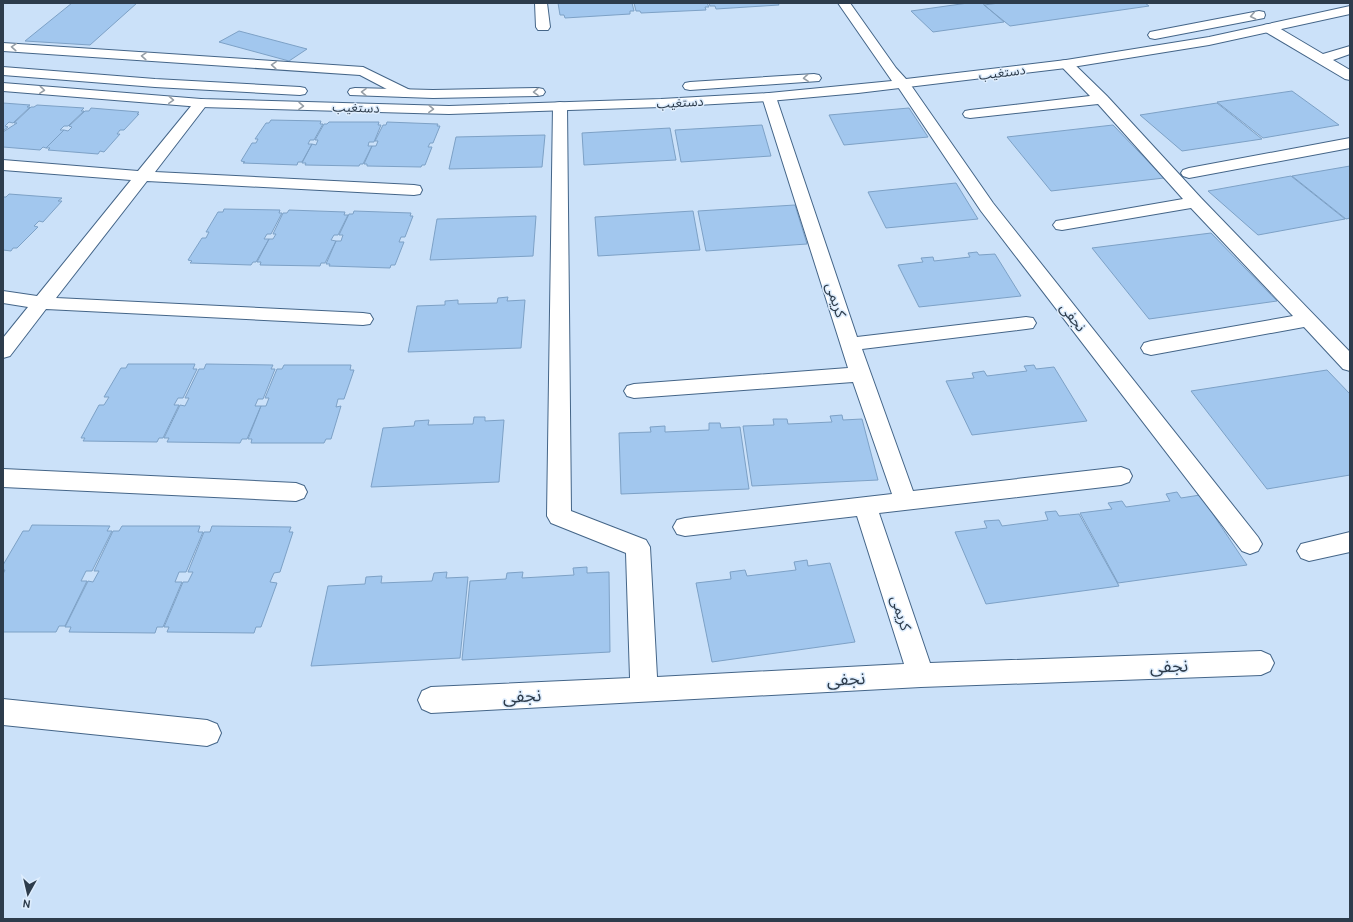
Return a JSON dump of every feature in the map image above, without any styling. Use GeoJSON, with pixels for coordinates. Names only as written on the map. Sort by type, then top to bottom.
{"type":"FeatureCollection","features":[{"type":"Feature","properties":{"kind":"street"},"geometry":{"type":"LineString","coordinates":[[541,3],[543,27]]}},
{"type":"Feature","properties":{"kind":"street","name":"نجفی"},"geometry":{"type":"LineString","coordinates":[[844,3],[900,75],[987,207],[1250,544]]}},
{"type":"Feature","properties":{"kind":"street"},"geometry":{"type":"LineString","coordinates":[[1285,10],[1319,3]]}},
{"type":"Feature","properties":{"kind":"street","name":"دستغیب"},"geometry":{"type":"LineString","coordinates":[[344,92],[661,103],[769,97],[900,75],[1066,64],[1209,41],[1350,10]]}},
{"type":"Feature","properties":{"kind":"street"},"geometry":{"type":"LineString","coordinates":[[1145,36],[1270,13]]}},
{"type":"Feature","properties":{"kind":"street"},"geometry":{"type":"LineString","coordinates":[[1269,28],[1350,76]]}},
{"type":"Feature","properties":{"kind":"street"},"geometry":{"type":"LineString","coordinates":[[3,47],[363,71],[405,93]]}},
{"type":"Feature","properties":{"kind":"street"},"geometry":{"type":"LineString","coordinates":[[1322,59],[1350,50]]}},
{"type":"Feature","properties":{"kind":"street"},"geometry":{"type":"LineString","coordinates":[[1066,64],[1102,98],[1195,202],[1350,364]]}},
{"type":"Feature","properties":{"kind":"street","name":"دستغیب"},"geometry":{"type":"LineString","coordinates":[[3,71],[155,83],[314,91]]}},
{"type":"Feature","properties":{"kind":"street","name":"دستغیب"},"geometry":{"type":"LineString","coordinates":[[875,72],[900,75]]}},
{"type":"Feature","properties":{"kind":"street","name":"دستغیب"},"geometry":{"type":"LineString","coordinates":[[679,87],[828,76]]}},
{"type":"Feature","properties":{"kind":"street","name":"دستغیب"},"geometry":{"type":"LineString","coordinates":[[3,87],[201,102],[449,110],[556,99]]}},
{"type":"Feature","properties":{"kind":"street","name":"کریمی"},"geometry":{"type":"LineString","coordinates":[[769,97],[860,374],[906,502]]}},
{"type":"Feature","properties":{"kind":"street"},"geometry":{"type":"LineString","coordinates":[[970,114],[1102,98]]}},
{"type":"Feature","properties":{"kind":"street"},"geometry":{"type":"LineString","coordinates":[[556,99],[559,516],[638,547],[644,690]]}},
{"type":"Feature","properties":{"kind":"street"},"geometry":{"type":"LineString","coordinates":[[3,351],[201,102]]}},
{"type":"Feature","properties":{"kind":"street"},"geometry":{"type":"LineString","coordinates":[[1189,173],[1350,143]]}},
{"type":"Feature","properties":{"kind":"street"},"geometry":{"type":"LineString","coordinates":[[3,165],[143,176],[414,190]]}},
{"type":"Feature","properties":{"kind":"street"},"geometry":{"type":"LineString","coordinates":[[1062,226],[1195,202]]}},
{"type":"Feature","properties":{"kind":"street"},"geometry":{"type":"LineString","coordinates":[[3,297],[42,303],[363,319]]}},
{"type":"Feature","properties":{"kind":"street"},"geometry":{"type":"LineString","coordinates":[[1152,348],[1309,320]]}},
{"type":"Feature","properties":{"kind":"street"},"geometry":{"type":"LineString","coordinates":[[851,344],[1026,323]]}},
{"type":"Feature","properties":{"kind":"street"},"geometry":{"type":"LineString","coordinates":[[634,391],[860,374]]}},
{"type":"Feature","properties":{"kind":"street"},"geometry":{"type":"LineString","coordinates":[[685,527],[1121,476]]}},
{"type":"Feature","properties":{"kind":"street"},"geometry":{"type":"LineString","coordinates":[[3,478],[296,492]]}},
{"type":"Feature","properties":{"kind":"street","name":"کریمی"},"geometry":{"type":"LineString","coordinates":[[865,506],[921,675]]}},
{"type":"Feature","properties":{"kind":"street"},"geometry":{"type":"LineString","coordinates":[[1309,551],[1350,542]]}},
{"type":"Feature","properties":{"kind":"street","name":"نجفی"},"geometry":{"type":"LineString","coordinates":[[431,700],[921,675],[1260,663]]}},
{"type":"Feature","properties":{"kind":"street"},"geometry":{"type":"LineString","coordinates":[[3,712],[207,733]]}},
{"type":"Feature","properties":{"kind":"building"},"geometry":{"type":"Polygon","coordinates":[[[72,3],[137,3],[90,45],[25,41],[72,3]]]}},
{"type":"Feature","properties":{"kind":"building"},"geometry":{"type":"Polygon","coordinates":[[[558,3],[632,3],[634,11],[630,11],[630,14],[565,18],[564,15],[560,15],[558,3]]]}},
{"type":"Feature","properties":{"kind":"building"},"geometry":{"type":"Polygon","coordinates":[[[634,3],[707,3],[709,7],[705,7],[706,10],[641,13],[640,11],[636,11],[634,3]]]}},
{"type":"Feature","properties":{"kind":"building"},"geometry":{"type":"Polygon","coordinates":[[[709,3],[778,3],[779,5],[716,9],[715,6],[710,6],[709,3]]]}},
{"type":"Feature","properties":{"kind":"building"},"geometry":{"type":"Polygon","coordinates":[[[968,3],[982,3],[1004,22],[933,32],[911,11],[968,3]]]}},
{"type":"Feature","properties":{"kind":"building"},"geometry":{"type":"Polygon","coordinates":[[[999,3],[1145,3],[1149,6],[1010,26],[984,5],[999,3]]]}},
{"type":"Feature","properties":{"kind":"building"},"geometry":{"type":"Polygon","coordinates":[[[239,31],[307,49],[289,61],[219,42],[239,31]]]}},
{"type":"Feature","properties":{"kind":"building"},"geometry":{"type":"Polygon","coordinates":[[[1292,91],[1339,125],[1263,138],[1217,102],[1292,91]]]}},
{"type":"Feature","properties":{"kind":"building"},"geometry":{"type":"Polygon","coordinates":[[[3,103],[30,105],[27,107],[30,107],[13,123],[9,122],[5,126],[8,127],[3,131],[3,103]]]}},
{"type":"Feature","properties":{"kind":"building"},"geometry":{"type":"Polygon","coordinates":[[[1217,103],[1262,139],[1182,151],[1140,115],[1217,103]]]}},
{"type":"Feature","properties":{"kind":"building"},"geometry":{"type":"Polygon","coordinates":[[[37,105],[84,108],[81,111],[84,111],[68,126],[64,126],[60,130],[64,130],[46,148],[43,147],[40,150],[3,147],[3,132],[17,123],[14,123],[31,107],[37,105]]]}},
{"type":"Feature","properties":{"kind":"building"},"geometry":{"type":"Polygon","coordinates":[[[91,108],[139,112],[137,114],[139,114],[124,130],[120,130],[117,134],[120,134],[104,152],[100,151],[98,154],[48,150],[50,148],[46,148],[64,130],[68,131],[72,127],[69,126],[85,111],[89,111],[91,108]]]}},
{"type":"Feature","properties":{"kind":"building"},"geometry":{"type":"Polygon","coordinates":[[[909,108],[928,137],[844,145],[829,115],[909,108]]]}},
{"type":"Feature","properties":{"kind":"building"},"geometry":{"type":"Polygon","coordinates":[[[271,120],[321,121],[320,124],[323,124],[314,140],[310,140],[308,144],[312,144],[302,162],[298,162],[297,165],[243,163],[245,162],[241,161],[252,143],[256,143],[258,139],[255,139],[266,123],[269,123],[271,120]]]}},
{"type":"Feature","properties":{"kind":"building"},"geometry":{"type":"Polygon","coordinates":[[[329,122],[379,122],[378,125],[381,125],[374,142],[369,142],[368,146],[372,146],[363,164],[360,164],[359,166],[305,165],[306,163],[302,163],[312,144],[316,145],[318,140],[315,140],[324,124],[329,122]]]}},
{"type":"Feature","properties":{"kind":"building"},"geometry":{"type":"Polygon","coordinates":[[[387,122],[438,124],[437,126],[440,126],[433,143],[430,143],[428,147],[432,147],[425,165],[422,165],[421,167],[367,166],[367,164],[364,164],[372,146],[376,146],[378,141],[375,141],[383,125],[386,125],[387,122]]]}},
{"type":"Feature","properties":{"kind":"building"},"geometry":{"type":"Polygon","coordinates":[[[762,125],[771,156],[681,162],[675,130],[762,125]]]}},
{"type":"Feature","properties":{"kind":"building"},"geometry":{"type":"Polygon","coordinates":[[[1113,125],[1164,178],[1051,191],[1007,137],[1113,125]]]}},
{"type":"Feature","properties":{"kind":"building"},"geometry":{"type":"Polygon","coordinates":[[[670,128],[676,160],[584,165],[582,133],[670,128]]]}},
{"type":"Feature","properties":{"kind":"building"},"geometry":{"type":"Polygon","coordinates":[[[545,135],[542,167],[449,169],[456,137],[545,135]]]}},
{"type":"Feature","properties":{"kind":"building"},"geometry":{"type":"Polygon","coordinates":[[[1350,166],[1350,218],[1346,219],[1292,176],[1350,166]]]}},
{"type":"Feature","properties":{"kind":"building"},"geometry":{"type":"Polygon","coordinates":[[[1291,176],[1345,219],[1258,235],[1208,191],[1291,176]]]}},
{"type":"Feature","properties":{"kind":"building"},"geometry":{"type":"Polygon","coordinates":[[[956,183],[978,219],[886,228],[868,192],[956,183]]]}},
{"type":"Feature","properties":{"kind":"building"},"geometry":{"type":"Polygon","coordinates":[[[9,194],[62,198],[58,201],[62,201],[43,222],[39,221],[34,226],[38,227],[17,248],[13,248],[11,251],[3,250],[3,197],[6,197],[9,194]]]}},
{"type":"Feature","properties":{"kind":"building"},"geometry":{"type":"Polygon","coordinates":[[[795,205],[807,244],[706,251],[698,211],[795,205]]]}},
{"type":"Feature","properties":{"kind":"building"},"geometry":{"type":"Polygon","coordinates":[[[224,209],[280,210],[279,213],[282,213],[271,234],[267,234],[264,239],[269,239],[256,262],[253,262],[251,265],[190,263],[192,261],[188,260],[202,238],[206,238],[209,232],[206,232],[218,212],[223,212],[224,209]]]}},
{"type":"Feature","properties":{"kind":"building"},"geometry":{"type":"Polygon","coordinates":[[[289,210],[345,212],[344,215],[348,215],[338,235],[334,235],[331,240],[336,241],[325,263],[321,263],[320,266],[260,265],[261,262],[257,262],[269,239],[273,239],[276,234],[273,234],[283,213],[287,213],[289,210]]]}},
{"type":"Feature","properties":{"kind":"building"},"geometry":{"type":"Polygon","coordinates":[[[354,211],[411,213],[410,216],[413,216],[405,237],[401,237],[399,242],[404,242],[395,265],[391,265],[390,268],[329,266],[330,264],[326,264],[336,241],[341,241],[343,235],[339,235],[349,214],[353,214],[354,211]]]}},
{"type":"Feature","properties":{"kind":"building"},"geometry":{"type":"Polygon","coordinates":[[[693,211],[700,250],[598,256],[595,217],[693,211]]]}},
{"type":"Feature","properties":{"kind":"building"},"geometry":{"type":"Polygon","coordinates":[[[536,216],[533,256],[430,260],[437,219],[536,216]]]}},
{"type":"Feature","properties":{"kind":"building"},"geometry":{"type":"Polygon","coordinates":[[[1211,233],[1277,301],[1149,319],[1092,248],[1211,233]]]}},
{"type":"Feature","properties":{"kind":"building"},"geometry":{"type":"Polygon","coordinates":[[[977,252],[979,255],[995,254],[1021,296],[919,307],[898,265],[923,262],[921,258],[933,257],[934,261],[970,257],[968,253],[977,252]]]}},
{"type":"Feature","properties":{"kind":"building"},"geometry":{"type":"Polygon","coordinates":[[[508,297],[507,301],[525,300],[521,348],[408,352],[417,306],[445,305],[445,301],[458,300],[458,304],[497,303],[498,298],[508,297]]]}},
{"type":"Feature","properties":{"kind":"building"},"geometry":{"type":"Polygon","coordinates":[[[128,364],[195,364],[193,369],[197,369],[183,398],[178,398],[174,405],[179,405],[163,438],[159,438],[157,442],[83,441],[85,438],[81,438],[99,405],[104,405],[109,397],[104,397],[121,368],[126,368],[128,364]]]}},
{"type":"Feature","properties":{"kind":"building"},"geometry":{"type":"Polygon","coordinates":[[[206,364],[273,365],[271,369],[275,369],[263,399],[258,399],[255,406],[261,406],[247,439],[242,439],[240,443],[167,442],[169,438],[164,438],[180,405],[185,406],[189,398],[185,398],[199,369],[204,369],[206,364]]]}},
{"type":"Feature","properties":{"kind":"building"},"geometry":{"type":"Polygon","coordinates":[[[284,365],[351,365],[350,370],[354,370],[344,399],[338,399],[336,407],[341,406],[331,439],[326,439],[324,443],[251,443],[252,439],[248,439],[261,406],[266,406],[269,398],[265,398],[277,369],[282,369],[284,365]]]}},
{"type":"Feature","properties":{"kind":"building"},"geometry":{"type":"Polygon","coordinates":[[[1034,365],[1036,369],[1054,367],[1087,421],[972,435],[946,381],[974,378],[972,373],[984,371],[987,376],[1027,371],[1024,366],[1034,365]]]}},
{"type":"Feature","properties":{"kind":"building"},"geometry":{"type":"Polygon","coordinates":[[[1327,370],[1350,394],[1350,475],[1267,489],[1191,391],[1327,370]]]}},
{"type":"Feature","properties":{"kind":"building"},"geometry":{"type":"Polygon","coordinates":[[[842,415],[843,420],[862,419],[878,480],[752,486],[743,426],[774,425],[773,419],[787,419],[788,424],[832,422],[830,416],[842,415]]]}},
{"type":"Feature","properties":{"kind":"building"},"geometry":{"type":"Polygon","coordinates":[[[474,417],[485,417],[485,421],[504,420],[499,482],[371,487],[383,428],[414,426],[415,421],[429,420],[428,425],[473,424],[474,417]]]}},
{"type":"Feature","properties":{"kind":"building"},"geometry":{"type":"Polygon","coordinates":[[[709,423],[720,423],[721,428],[740,427],[749,489],[621,494],[619,433],[651,432],[650,427],[665,426],[665,432],[709,430],[709,423]]]}},
{"type":"Feature","properties":{"kind":"building"},"geometry":{"type":"Polygon","coordinates":[[[1177,492],[1181,498],[1200,495],[1247,565],[1118,583],[1080,513],[1112,509],[1108,503],[1122,501],[1126,507],[1170,501],[1166,494],[1177,492]]]}},
{"type":"Feature","properties":{"kind":"building"},"geometry":{"type":"Polygon","coordinates":[[[1056,511],[1059,516],[1079,514],[1119,586],[986,604],[955,532],[987,528],[984,521],[999,520],[1002,526],[1048,520],[1045,512],[1056,511]]]}},
{"type":"Feature","properties":{"kind":"building"},"geometry":{"type":"Polygon","coordinates":[[[32,525],[110,526],[107,531],[112,531],[92,571],[86,571],[81,581],[87,581],[65,626],[59,626],[56,632],[3,632],[3,574],[5,570],[3,570],[3,565],[23,531],[29,531],[32,525]]]}},
{"type":"Feature","properties":{"kind":"building"},"geometry":{"type":"Polygon","coordinates":[[[122,526],[200,526],[198,532],[203,532],[186,572],[179,572],[175,582],[182,582],[163,627],[157,627],[155,633],[69,632],[71,627],[65,627],[88,581],[93,582],[99,571],[94,571],[113,531],[119,531],[122,526]]]}},
{"type":"Feature","properties":{"kind":"building"},"geometry":{"type":"Polygon","coordinates":[[[212,526],[291,527],[289,532],[293,532],[280,572],[274,573],[270,582],[277,583],[261,627],[256,627],[254,633],[167,632],[169,627],[164,627],[183,582],[188,582],[193,572],[188,572],[204,532],[210,532],[212,526]]]}},
{"type":"Feature","properties":{"kind":"building"},"geometry":{"type":"Polygon","coordinates":[[[807,560],[808,566],[830,563],[855,642],[712,662],[696,583],[731,579],[730,572],[745,570],[747,576],[796,570],[794,562],[807,560]]]}},
{"type":"Feature","properties":{"kind":"building"},"geometry":{"type":"Polygon","coordinates":[[[587,567],[587,573],[609,572],[610,652],[462,660],[470,581],[506,579],[507,573],[523,572],[522,578],[574,575],[573,568],[587,567]]]}},
{"type":"Feature","properties":{"kind":"building"},"geometry":{"type":"Polygon","coordinates":[[[447,572],[446,578],[468,577],[460,658],[311,666],[328,586],[365,584],[366,577],[382,576],[381,583],[432,581],[434,573],[447,572]]]}}]}
